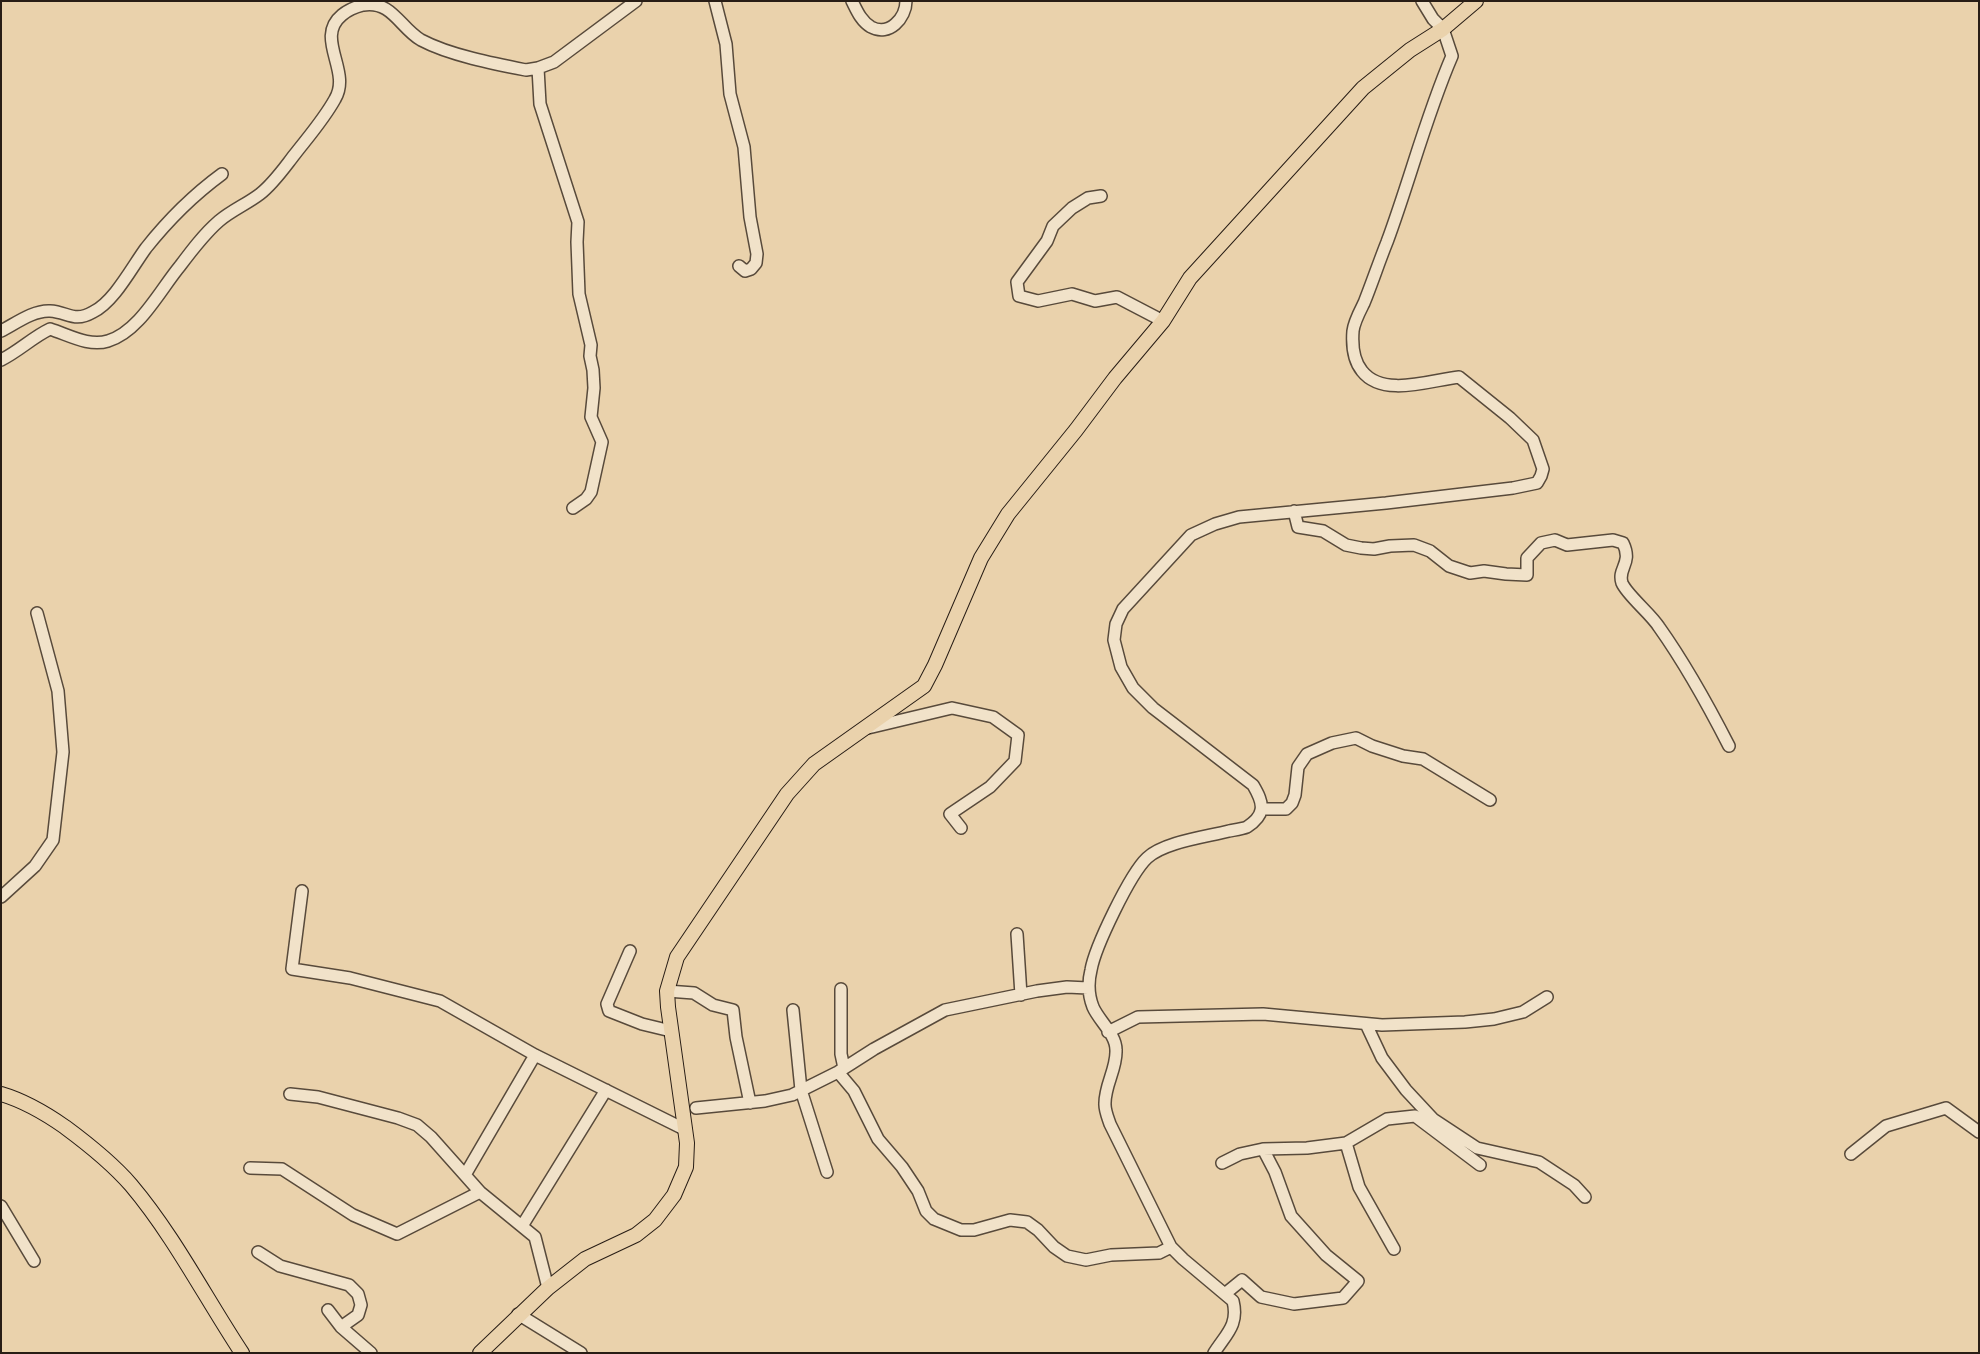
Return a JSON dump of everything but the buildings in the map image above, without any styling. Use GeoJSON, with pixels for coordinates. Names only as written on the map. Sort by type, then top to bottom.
{"type":"FeatureCollection","features":[{"type":"Feature","properties":{"kind":"main road"},"geometry":{"type":"LineString","coordinates":[[480,1353],[492,1344],[518,1314],[548,1288],[585,1258],[636,1235],[655,1220],[674,1195],[686,1168],[688,1143],[671,1031],[667,991],[677,957],[787,794],[814,764],[924,686],[936,665],[981,558],[1008,514],[1076,430],[1115,378],[1163,321],[1190,278],[1363,88],[1410,50],[1443,29],[1476,1]]}},
{"type":"Feature","properties":{"kind":"main road"},"geometry":{"type":"LineString","coordinates":[[1,1094],[17,1099],[44,1112],[88,1144],[130,1184],[171,1240],[242,1353]]}},
{"type":"Feature","properties":{"kind":"street"},"geometry":{"type":"LineString","coordinates":[[1,360],[14,354],[40,334],[50,329],[92,344],[108,342],[125,334],[142,316],[166,282],[206,234],[221,220],[260,193],[276,178],[337,97],[340,84],[330,39],[331,31],[336,20],[348,10],[380,3],[390,10],[410,32],[421,40],[447,51],[526,70],[554,62],[636,1]]}},
{"type":"Feature","properties":{"kind":"street"},"geometry":{"type":"LineString","coordinates":[[716,1],[726,44],[730,94],[744,147],[750,217],[757,254],[756,263],[751,269],[746,271],[739,266]]}},
{"type":"Feature","properties":{"kind":"street"},"geometry":{"type":"LineString","coordinates":[[852,1],[860,17],[871,27],[880,30],[902,19],[906,8],[906,1]]}},
{"type":"Feature","properties":{"kind":"street"},"geometry":{"type":"LineString","coordinates":[[1214,1353],[1234,1323],[1236,1312],[1233,1302],[1226,1293],[1183,1259],[1172,1247],[1110,1124],[1105,1106],[1106,1089],[1113,1070],[1116,1049],[1093,1007],[1088,988],[1091,967],[1106,930],[1134,875],[1147,858],[1157,851],[1246,827],[1257,819],[1262,809],[1254,785],[1153,708],[1133,688],[1121,667],[1114,640],[1116,624],[1123,608],[1191,535],[1215,524],[1239,517],[1386,503],[1513,488],[1536,483],[1542,476],[1543,469],[1533,440],[1510,418],[1459,377],[1413,386],[1395,387],[1373,380],[1362,371],[1354,354],[1353,329],[1388,240],[1436,92],[1452,56],[1443,29],[1433,19],[1422,1]]}},
{"type":"Feature","properties":{"kind":"street"},"geometry":{"type":"LineString","coordinates":[[538,68],[540,104],[578,222],[577,242],[580,294],[591,345],[590,356],[594,388],[591,417],[602,442],[591,492],[586,499],[573,508]]}},
{"type":"Feature","properties":{"kind":"street"},"geometry":{"type":"LineString","coordinates":[[1,331],[30,315],[48,311],[78,318],[95,312],[115,293],[146,249],[181,207],[222,174]]}},
{"type":"Feature","properties":{"kind":"street"},"geometry":{"type":"LineString","coordinates":[[1101,196],[1088,198],[1080,203],[1053,226],[1047,241],[1016,282],[1019,296],[1038,301],[1072,294],[1095,301],[1116,297],[1163,321]]}},
{"type":"Feature","properties":{"kind":"street"},"geometry":{"type":"LineString","coordinates":[[1294,511],[1298,527],[1323,531],[1346,545],[1374,549],[1390,546],[1414,546],[1430,551],[1449,566],[1470,573],[1484,570],[1527,575],[1527,558],[1541,543],[1555,540],[1568,545],[1613,540],[1623,543],[1627,551],[1627,560],[1621,572],[1622,583],[1652,616],[1680,656],[1729,746]]}},
{"type":"Feature","properties":{"kind":"street"},"geometry":{"type":"LineString","coordinates":[[1,897],[35,866],[53,840],[63,752],[58,690],[37,613]]}},
{"type":"Feature","properties":{"kind":"street"},"geometry":{"type":"LineString","coordinates":[[862,729],[952,708],[994,717],[1018,735],[1015,761],[990,787],[950,814],[962,828]]}},
{"type":"Feature","properties":{"kind":"street"},"geometry":{"type":"LineString","coordinates":[[1262,809],[1286,808],[1292,803],[1295,795],[1298,767],[1307,754],[1332,743],[1356,738],[1372,746],[1403,756],[1423,759],[1490,800]]}},
{"type":"Feature","properties":{"kind":"street"},"geometry":{"type":"LineString","coordinates":[[302,891],[292,969],[350,978],[440,1001],[535,1054],[686,1130]]}},
{"type":"Feature","properties":{"kind":"street"},"geometry":{"type":"LineString","coordinates":[[1017,934],[1021,994]]}},
{"type":"Feature","properties":{"kind":"street"},"geometry":{"type":"LineString","coordinates":[[630,951],[608,1004],[609,1011],[642,1024],[671,1031]]}},
{"type":"Feature","properties":{"kind":"street"},"geometry":{"type":"LineString","coordinates":[[696,1108],[750,1103],[792,1095],[841,1070],[874,1049],[946,1010],[1021,994],[1067,987],[1088,988]]}},
{"type":"Feature","properties":{"kind":"street"},"geometry":{"type":"LineString","coordinates":[[841,990],[841,1070],[854,1091],[878,1139],[902,1167],[918,1191],[926,1212],[934,1219],[961,1230],[974,1230],[1010,1220],[1027,1222],[1038,1230],[1054,1247],[1067,1256],[1086,1260],[1110,1255],[1159,1253],[1172,1247]]}},
{"type":"Feature","properties":{"kind":"street"},"geometry":{"type":"LineString","coordinates":[[667,991],[694,993],[713,1005],[733,1010],[736,1037],[750,1103]]}},
{"type":"Feature","properties":{"kind":"street"},"geometry":{"type":"LineString","coordinates":[[1108,1032],[1138,1016],[1263,1014],[1382,1026],[1465,1022],[1522,1012],[1547,997]]}},
{"type":"Feature","properties":{"kind":"street"},"geometry":{"type":"LineString","coordinates":[[793,1010],[801,1090],[827,1172]]}},
{"type":"Feature","properties":{"kind":"street"},"geometry":{"type":"LineString","coordinates":[[1366,1024],[1382,1058],[1406,1090],[1434,1119],[1478,1148],[1539,1162],[1574,1185],[1585,1197]]}},
{"type":"Feature","properties":{"kind":"street"},"geometry":{"type":"LineString","coordinates":[[465,1175],[535,1054]]}},
{"type":"Feature","properties":{"kind":"street"},"geometry":{"type":"LineString","coordinates":[[522,1226],[606,1090]]}},
{"type":"Feature","properties":{"kind":"street"},"geometry":{"type":"LineString","coordinates":[[290,1094],[318,1097],[398,1118],[417,1125],[431,1137],[480,1192],[535,1237],[548,1288]]}},
{"type":"Feature","properties":{"kind":"street"},"geometry":{"type":"LineString","coordinates":[[1851,1154],[1886,1126],[1946,1108],[1979,1132]]}},
{"type":"Feature","properties":{"kind":"street"},"geometry":{"type":"LineString","coordinates":[[1222,1163],[1240,1154],[1263,1149],[1307,1148],[1346,1143],[1387,1119],[1416,1116],[1480,1165]]}},
{"type":"Feature","properties":{"kind":"street"},"geometry":{"type":"LineString","coordinates":[[1346,1143],[1359,1187],[1394,1249]]}},
{"type":"Feature","properties":{"kind":"street"},"geometry":{"type":"LineString","coordinates":[[1226,1293],[1242,1280],[1261,1297],[1294,1304],[1343,1298],[1358,1281],[1326,1255],[1291,1216],[1275,1172],[1263,1149]]}},
{"type":"Feature","properties":{"kind":"street"},"geometry":{"type":"LineString","coordinates":[[250,1168],[282,1169],[354,1215],[397,1234],[480,1192]]}},
{"type":"Feature","properties":{"kind":"street"},"geometry":{"type":"LineString","coordinates":[[1,1206],[34,1262]]}},
{"type":"Feature","properties":{"kind":"street"},"geometry":{"type":"LineString","coordinates":[[258,1252],[280,1266],[349,1285],[358,1294],[361,1305],[358,1315],[342,1327]]}},
{"type":"Feature","properties":{"kind":"street"},"geometry":{"type":"LineString","coordinates":[[328,1310],[342,1327],[371,1353]]}},
{"type":"Feature","properties":{"kind":"street"},"geometry":{"type":"LineString","coordinates":[[518,1314],[581,1353]]}}]}
